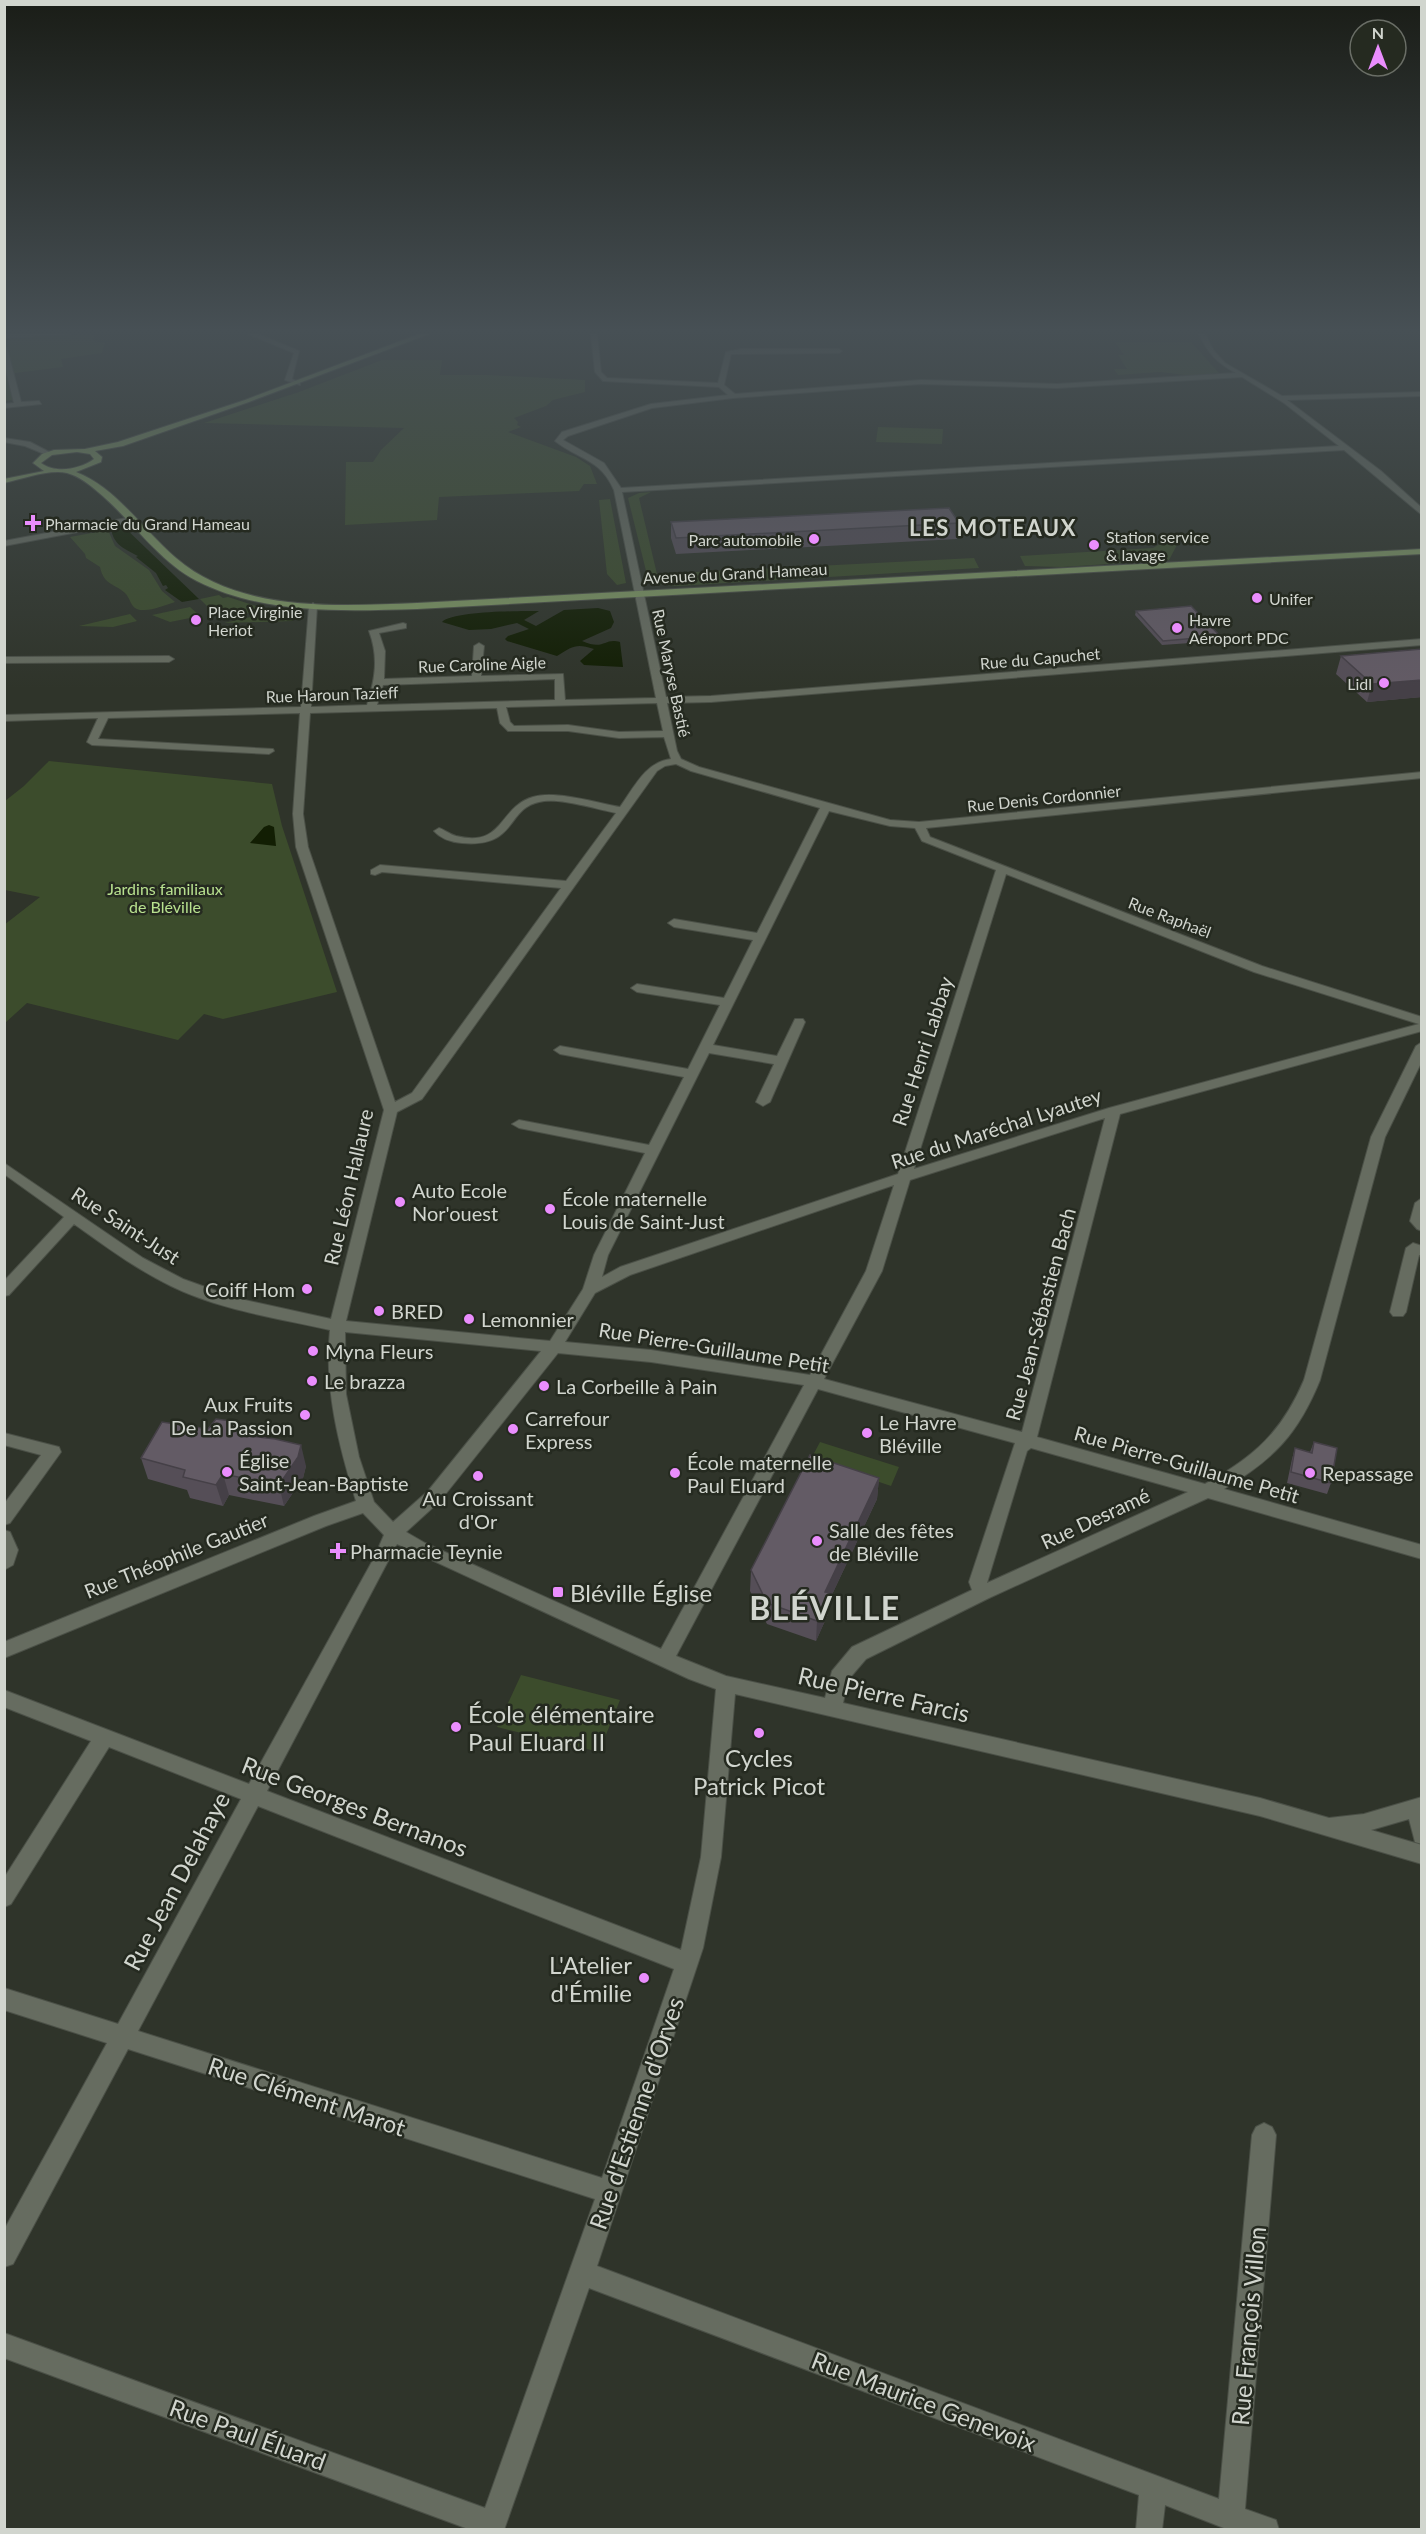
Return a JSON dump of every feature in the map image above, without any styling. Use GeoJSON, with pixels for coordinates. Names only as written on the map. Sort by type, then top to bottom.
{"type":"FeatureCollection","features":[{"type":"Feature","properties":{"kind":"main road"},"geometry":{"type":"LineString","coordinates":[[38,466],[38,461],[50,454],[70,452]]}},
{"type":"Feature","properties":{"kind":"main road"},"geometry":{"type":"LineString","coordinates":[[88,452],[98,457]]}},
{"type":"Feature","properties":{"kind":"main road"},"geometry":{"type":"LineString","coordinates":[[8,480],[90,465],[106,452]]}},
{"type":"Feature","properties":{"kind":"main road"},"geometry":{"type":"LineString","coordinates":[[90,465],[90,481]]}},
{"type":"Feature","properties":{"kind":"main road"},"geometry":{"type":"LineString","coordinates":[[8,480],[38,466],[56,470]]}},
{"type":"Feature","properties":{"kind":"main road","name":"Avenue du Grand Hameau"},"geometry":{"type":"LineString","coordinates":[[66,470],[90,481],[180,566],[201,579],[245,595],[313,606],[396,607],[1422,551]]}},
{"type":"Feature","properties":{"kind":"street"},"geometry":{"type":"LineString","coordinates":[[46,452],[50,454]]}},
{"type":"Feature","properties":{"kind":"street","name":"Rue Maryse Bastié"},"geometry":{"type":"LineString","coordinates":[[391,1110],[417,1096],[653,769],[662,763],[677,761],[672,751],[618,490],[615,481],[603,465],[583,452]]}},
{"type":"Feature","properties":{"kind":"street"},"geometry":{"type":"LineString","coordinates":[[618,490],[1272,452]]}},
{"type":"Feature","properties":{"kind":"street"},"geometry":{"type":"LineString","coordinates":[[1351,452],[1422,513]]}},
{"type":"Feature","properties":{"kind":"street"},"geometry":{"type":"LineString","coordinates":[[4,544],[132,519]]}},
{"type":"Feature","properties":{"kind":"street","name":"Rue Léon Hallaure"},"geometry":{"type":"LineString","coordinates":[[313,606],[298,814],[302,847],[391,1110],[337,1326],[338,1394],[351,1457],[366,1505]]}},
{"type":"Feature","properties":{"kind":"street"},"geometry":{"type":"LineString","coordinates":[[371,708],[383,663],[381,647],[374,631],[403,626]]}},
{"type":"Feature","properties":{"kind":"street","name":"Rue du Capuchet"},"geometry":{"type":"LineString","coordinates":[[661,700],[711,699],[1422,642]]}},
{"type":"Feature","properties":{"kind":"street"},"geometry":{"type":"LineString","coordinates":[[476,679],[479,646]]}},
{"type":"Feature","properties":{"kind":"street"},"geometry":{"type":"LineString","coordinates":[[4,660],[169,659]]}},
{"type":"Feature","properties":{"kind":"street","name":"Rue Caroline Aigle"},"geometry":{"type":"LineString","coordinates":[[379,682],[560,676],[560,703]]}},
{"type":"Feature","properties":{"kind":"street","name":"Rue Haroun Tazieff"},"geometry":{"type":"LineString","coordinates":[[4,718],[661,700]]}},
{"type":"Feature","properties":{"kind":"street"},"geometry":{"type":"LineString","coordinates":[[501,705],[505,723],[512,729],[568,728],[619,735],[669,734]]}},
{"type":"Feature","properties":{"kind":"street"},"geometry":{"type":"LineString","coordinates":[[104,715],[92,742],[269,751]]}},
{"type":"Feature","properties":{"kind":"street","name":"Rue Denis Cordonnier"},"geometry":{"type":"LineString","coordinates":[[677,761],[704,772],[826,807],[890,823],[919,825],[1422,776]]}},
{"type":"Feature","properties":{"kind":"street"},"geometry":{"type":"LineString","coordinates":[[439,831],[447,838],[479,842],[501,833],[525,802],[539,798],[624,811]]}},
{"type":"Feature","properties":{"kind":"street"},"geometry":{"type":"LineString","coordinates":[[393,1533],[434,1496],[555,1345],[590,1289],[601,1256],[826,807]]}},
{"type":"Feature","properties":{"kind":"street","name":"Rue Raphaël"},"geometry":{"type":"LineString","coordinates":[[919,825],[926,839],[1258,969],[1422,1021]]}},
{"type":"Feature","properties":{"kind":"street"},"geometry":{"type":"LineString","coordinates":[[375,872],[380,868],[569,885]]}},
{"type":"Feature","properties":{"kind":"street","name":"Rue Henri Labbay"},"geometry":{"type":"LineString","coordinates":[[665,1659],[874,1271],[1002,869]]}},
{"type":"Feature","properties":{"kind":"street"},"geometry":{"type":"LineString","coordinates":[[674,923],[760,936]]}},
{"type":"Feature","properties":{"kind":"street"},"geometry":{"type":"LineString","coordinates":[[637,988],[728,1002]]}},
{"type":"Feature","properties":{"kind":"street"},"geometry":{"type":"LineString","coordinates":[[763,1102],[799,1022]]}},
{"type":"Feature","properties":{"kind":"street","name":"Rue du Maréchal Lyautey"},"geometry":{"type":"LineString","coordinates":[[590,1289],[625,1271],[903,1177],[1114,1111],[1422,1027]]}},
{"type":"Feature","properties":{"kind":"street","name":"Rue Desramé"},"geometry":{"type":"LineString","coordinates":[[832,1708],[839,1677],[859,1653],[983,1593],[1207,1491],[1224,1482],[1274,1443],[1295,1417],[1312,1380],[1378,1137],[1422,1046]]}},
{"type":"Feature","properties":{"kind":"street"},"geometry":{"type":"LineString","coordinates":[[705,1048],[782,1061]]}},
{"type":"Feature","properties":{"kind":"street"},"geometry":{"type":"LineString","coordinates":[[560,1050],[692,1074]]}},
{"type":"Feature","properties":{"kind":"street","name":"Rue Jean-Sébastien Bach"},"geometry":{"type":"LineString","coordinates":[[983,1593],[978,1582],[1020,1448],[1028,1440],[1114,1111]]}},
{"type":"Feature","properties":{"kind":"street"},"geometry":{"type":"LineString","coordinates":[[519,1124],[654,1150]]}},
{"type":"Feature","properties":{"kind":"street","name":"Rue Saint-Just"},"geometry":{"type":"LineString","coordinates":[[4,1167],[138,1262],[178,1283],[233,1303],[337,1326]]}},
{"type":"Feature","properties":{"kind":"street"},"geometry":{"type":"LineString","coordinates":[[1422,1203],[1417,1221],[1422,1226]]}},
{"type":"Feature","properties":{"kind":"street"},"geometry":{"type":"LineString","coordinates":[[4,1291],[72,1217]]}},
{"type":"Feature","properties":{"kind":"street"},"geometry":{"type":"LineString","coordinates":[[1398,1312],[1419,1247]]}},
{"type":"Feature","properties":{"kind":"street","name":"Rue Pierre-Guillaume Petit"},"geometry":{"type":"LineString","coordinates":[[337,1326],[555,1345],[726,1366],[814,1382],[1422,1552]]}},
{"type":"Feature","properties":{"kind":"street"},"geometry":{"type":"LineString","coordinates":[[4,1439],[52,1452],[4,1518]]}},
{"type":"Feature","properties":{"kind":"street","name":"Rue Pierre Farcis"},"geometry":{"type":"LineString","coordinates":[[366,1505],[393,1533],[419,1548],[665,1659],[726,1684],[1325,1824],[1365,1840],[1422,1855]]}},
{"type":"Feature","properties":{"kind":"street","name":"Rue Théophile Gautier"},"geometry":{"type":"LineString","coordinates":[[4,1650],[320,1521],[366,1505]]}},
{"type":"Feature","properties":{"kind":"street","name":"Rue Jean Delahaye"},"geometry":{"type":"LineString","coordinates":[[4,2255],[382,1559],[393,1533]]}},
{"type":"Feature","properties":{"kind":"street"},"geometry":{"type":"LineString","coordinates":[[4,1537],[9,1544],[9,1557],[4,1563]]}},
{"type":"Feature","properties":{"kind":"street","name":"Rue d'Estienne d'Orves"},"geometry":{"type":"LineString","coordinates":[[491,2527],[582,2273],[687,1963],[711,1857],[726,1684]]}},
{"type":"Feature","properties":{"kind":"street","name":"Rue Georges Bernanos"},"geometry":{"type":"LineString","coordinates":[[4,1698],[687,1963]]}},
{"type":"Feature","properties":{"kind":"street"},"geometry":{"type":"LineString","coordinates":[[4,1897],[105,1736]]}},
{"type":"Feature","properties":{"kind":"street"},"geometry":{"type":"LineString","coordinates":[[1325,1824],[1364,1823],[1419,1806],[1422,1835]]}},
{"type":"Feature","properties":{"kind":"street","name":"Rue Clément Marot"},"geometry":{"type":"LineString","coordinates":[[4,2000],[610,2192]]}},
{"type":"Feature","properties":{"kind":"street","name":"Rue François Villon"},"geometry":{"type":"LineString","coordinates":[[1232,2517],[1264,2135]]}},
{"type":"Feature","properties":{"kind":"street","name":"Rue Maurice Genevoix"},"geometry":{"type":"LineString","coordinates":[[582,2273],[1266,2529]]}},
{"type":"Feature","properties":{"kind":"street","name":"Rue Paul Éluard"},"geometry":{"type":"LineString","coordinates":[[4,2345],[491,2527]]}},
{"type":"Feature","properties":{"kind":"street"},"geometry":{"type":"LineString","coordinates":[[1149,2529],[1153,2487]]}},
{"type":"Feature","properties":{"kind":"green space"},"geometry":{"type":"Polygon","coordinates":[[[379,452],[563,452],[590,466],[597,484],[584,484],[579,491],[439,497],[437,520],[345,525],[346,462],[373,462],[379,452]]]}},
{"type":"Feature","properties":{"kind":"green space"},"geometry":{"type":"Polygon","coordinates":[[[651,492],[639,498],[657,574],[974,558],[979,568],[677,586],[649,583],[628,498],[639,493],[651,492]]]}},
{"type":"Feature","properties":{"kind":"green space"},"geometry":{"type":"Polygon","coordinates":[[[610,499],[626,583],[617,585],[607,574],[599,500],[610,499]]]}},
{"type":"Feature","properties":{"kind":"green space"},"geometry":{"type":"Polygon","coordinates":[[[108,530],[115,546],[149,570],[162,591],[175,602],[150,610],[138,610],[122,590],[104,578],[100,567],[86,558],[70,537],[108,530]]]}},
{"type":"Feature","properties":{"kind":"green space"},"geometry":{"type":"Polygon","coordinates":[[[1165,541],[1177,545],[1169,560],[1062,567],[1025,566],[1020,556],[1153,548],[1165,541]]]}},
{"type":"Feature","properties":{"kind":"green space"},"geometry":{"type":"Polygon","coordinates":[[[219,595],[265,609],[241,615],[237,612],[217,616],[200,599],[219,595]]]}},
{"type":"Feature","properties":{"kind":"green space"},"geometry":{"type":"Polygon","coordinates":[[[190,607],[200,616],[170,622],[152,615],[190,607]]]}},
{"type":"Feature","properties":{"kind":"green space"},"geometry":{"type":"Polygon","coordinates":[[[281,610],[293,621],[224,623],[281,610]]]}},
{"type":"Feature","properties":{"kind":"green space"},"geometry":{"type":"Polygon","coordinates":[[[130,614],[137,621],[113,627],[79,626],[130,614]]]}},
{"type":"Feature","properties":{"kind":"green space","name":"Jardins familiaux de Bléville"},"geometry":{"type":"Polygon","coordinates":[[[49,761],[272,784],[282,826],[337,992],[223,1019],[204,1014],[178,1040],[27,1003],[5,1023],[4,925],[40,897],[5,890],[5,801],[49,761]]]}},
{"type":"Feature","properties":{"kind":"green space"},"geometry":{"type":"Polygon","coordinates":[[[820,1442],[899,1467],[891,1486],[811,1459],[820,1442]]]}},
{"type":"Feature","properties":{"kind":"green space"},"geometry":{"type":"Polygon","coordinates":[[[521,1675],[620,1700],[599,1752],[497,1727],[521,1675]]]}},
{"type":"Feature","properties":{"kind":"shaded area"},"geometry":{"type":"Polygon","coordinates":[[[122,525],[199,599],[182,602],[165,590],[168,588],[166,585],[163,586],[156,573],[136,557],[138,556],[120,546],[114,539],[111,528],[122,525]]]}},
{"type":"Feature","properties":{"kind":"shaded area"},"geometry":{"type":"Polygon","coordinates":[[[598,608],[610,611],[614,622],[611,628],[582,641],[595,645],[611,641],[620,642],[623,667],[584,665],[580,661],[594,649],[588,647],[575,647],[557,656],[507,641],[505,639],[508,636],[529,629],[517,623],[491,629],[469,630],[442,622],[449,618],[473,614],[539,611],[524,620],[536,626],[564,610],[598,608]]]}},
{"type":"Feature","properties":{"kind":"shaded area"},"geometry":{"type":"Polygon","coordinates":[[[269,825],[274,827],[276,846],[250,843],[264,827],[269,825]]]}},
{"type":"Feature","properties":{"kind":"building"},"geometry":{"type":"Polygon","coordinates":[[[949,508],[959,523],[676,538],[671,522],[949,508]]]}},
{"type":"Feature","properties":{"kind":"building","name":"Havre Aéroport PDC"},"geometry":{"type":"Polygon","coordinates":[[[1191,606],[1220,636],[1163,641],[1136,611],[1191,606]]]}},
{"type":"Feature","properties":{"kind":"building"},"geometry":{"type":"Polygon","coordinates":[[[1422,649],[1422,680],[1372,684],[1341,656],[1422,649]]]}},
{"type":"Feature","properties":{"kind":"building"},"geometry":{"type":"Polygon","coordinates":[[[216,1419],[248,1426],[243,1435],[301,1445],[298,1457],[279,1485],[223,1474],[216,1485],[183,1477],[185,1470],[141,1458],[162,1422],[208,1429],[216,1419]]]}},
{"type":"Feature","properties":{"kind":"building","name":"Repassage"},"geometry":{"type":"Polygon","coordinates":[[[1314,1442],[1337,1448],[1331,1483],[1291,1472],[1295,1448],[1312,1453],[1314,1442]]]}},
{"type":"Feature","properties":{"kind":"building","name":"Salle des fêtes de Bléville"},"geometry":{"type":"Polygon","coordinates":[[[810,1455],[879,1478],[825,1592],[830,1593],[817,1621],[767,1603],[751,1570],[810,1455]]]}},
{"type":"Feature","properties":{"kind":"place","name":"Pharmacie du Grand Hameau"},"geometry":{"type":"Point","coordinates":[33,523]}},
{"type":"Feature","properties":{"kind":"place","name":"Parc automobile"},"geometry":{"type":"Point","coordinates":[814,539]}},
{"type":"Feature","properties":{"kind":"place","name":"Station service & lavage"},"geometry":{"type":"Point","coordinates":[1094,545]}},
{"type":"Feature","properties":{"kind":"place","name":"Unifer"},"geometry":{"type":"Point","coordinates":[1257,598]}},
{"type":"Feature","properties":{"kind":"place","name":"Place Virginie Heriot"},"geometry":{"type":"Point","coordinates":[196,620]}},
{"type":"Feature","properties":{"kind":"place","name":"Havre Aéroport PDC"},"geometry":{"type":"Point","coordinates":[1177,628]}},
{"type":"Feature","properties":{"kind":"place","name":"Lidl"},"geometry":{"type":"Point","coordinates":[1384,683]}},
{"type":"Feature","properties":{"kind":"place","name":"Auto Ecole Nor'ouest"},"geometry":{"type":"Point","coordinates":[400,1202]}},
{"type":"Feature","properties":{"kind":"place","name":"École maternelle Louis de Saint-Just"},"geometry":{"type":"Point","coordinates":[550,1209]}},
{"type":"Feature","properties":{"kind":"place","name":"Coiff Hom"},"geometry":{"type":"Point","coordinates":[307,1289]}},
{"type":"Feature","properties":{"kind":"place","name":"BRED"},"geometry":{"type":"Point","coordinates":[379,1311]}},
{"type":"Feature","properties":{"kind":"place","name":"Lemonnier"},"geometry":{"type":"Point","coordinates":[469,1319]}},
{"type":"Feature","properties":{"kind":"place","name":"Myna Fleurs"},"geometry":{"type":"Point","coordinates":[313,1351]}},
{"type":"Feature","properties":{"kind":"place","name":"Le brazza"},"geometry":{"type":"Point","coordinates":[312,1381]}},
{"type":"Feature","properties":{"kind":"place","name":"La Corbeille à Pain"},"geometry":{"type":"Point","coordinates":[544,1386]}},
{"type":"Feature","properties":{"kind":"place","name":"Aux Fruits De La Passion"},"geometry":{"type":"Point","coordinates":[305,1415]}},
{"type":"Feature","properties":{"kind":"place","name":"Carrefour Express"},"geometry":{"type":"Point","coordinates":[513,1429]}},
{"type":"Feature","properties":{"kind":"place","name":"Le Havre Bléville"},"geometry":{"type":"Point","coordinates":[867,1433]}},
{"type":"Feature","properties":{"kind":"place","name":"Église Saint-Jean-Baptiste"},"geometry":{"type":"Point","coordinates":[227,1472]}},
{"type":"Feature","properties":{"kind":"place","name":"École maternelle Paul Eluard"},"geometry":{"type":"Point","coordinates":[675,1473]}},
{"type":"Feature","properties":{"kind":"place","name":"Repassage"},"geometry":{"type":"Point","coordinates":[1310,1473]}},
{"type":"Feature","properties":{"kind":"place","name":"Au Croissant d'Or"},"geometry":{"type":"Point","coordinates":[478,1476]}},
{"type":"Feature","properties":{"kind":"place","name":"Salle des fêtes de Bléville"},"geometry":{"type":"Point","coordinates":[817,1541]}},
{"type":"Feature","properties":{"kind":"place","name":"Pharmacie Teynie"},"geometry":{"type":"Point","coordinates":[338,1551]}},
{"type":"Feature","properties":{"kind":"place","name":"Bléville Église"},"geometry":{"type":"Point","coordinates":[558,1592]}},
{"type":"Feature","properties":{"kind":"place","name":"École élémentaire Paul Eluard II"},"geometry":{"type":"Point","coordinates":[456,1727]}},
{"type":"Feature","properties":{"kind":"place","name":"Cycles Patrick Picot"},"geometry":{"type":"Point","coordinates":[759,1733]}},
{"type":"Feature","properties":{"kind":"place","name":"L'Atelier d'Émilie"},"geometry":{"type":"Point","coordinates":[644,1978]}},
{"type":"Feature","properties":{"kind":"district","name":"LES MOTEAUX"},"geometry":{"type":"Point","coordinates":[993,527]}},
{"type":"Feature","properties":{"kind":"district","name":"BLÉVILLE"},"geometry":{"type":"Point","coordinates":[825,1607]}}]}
